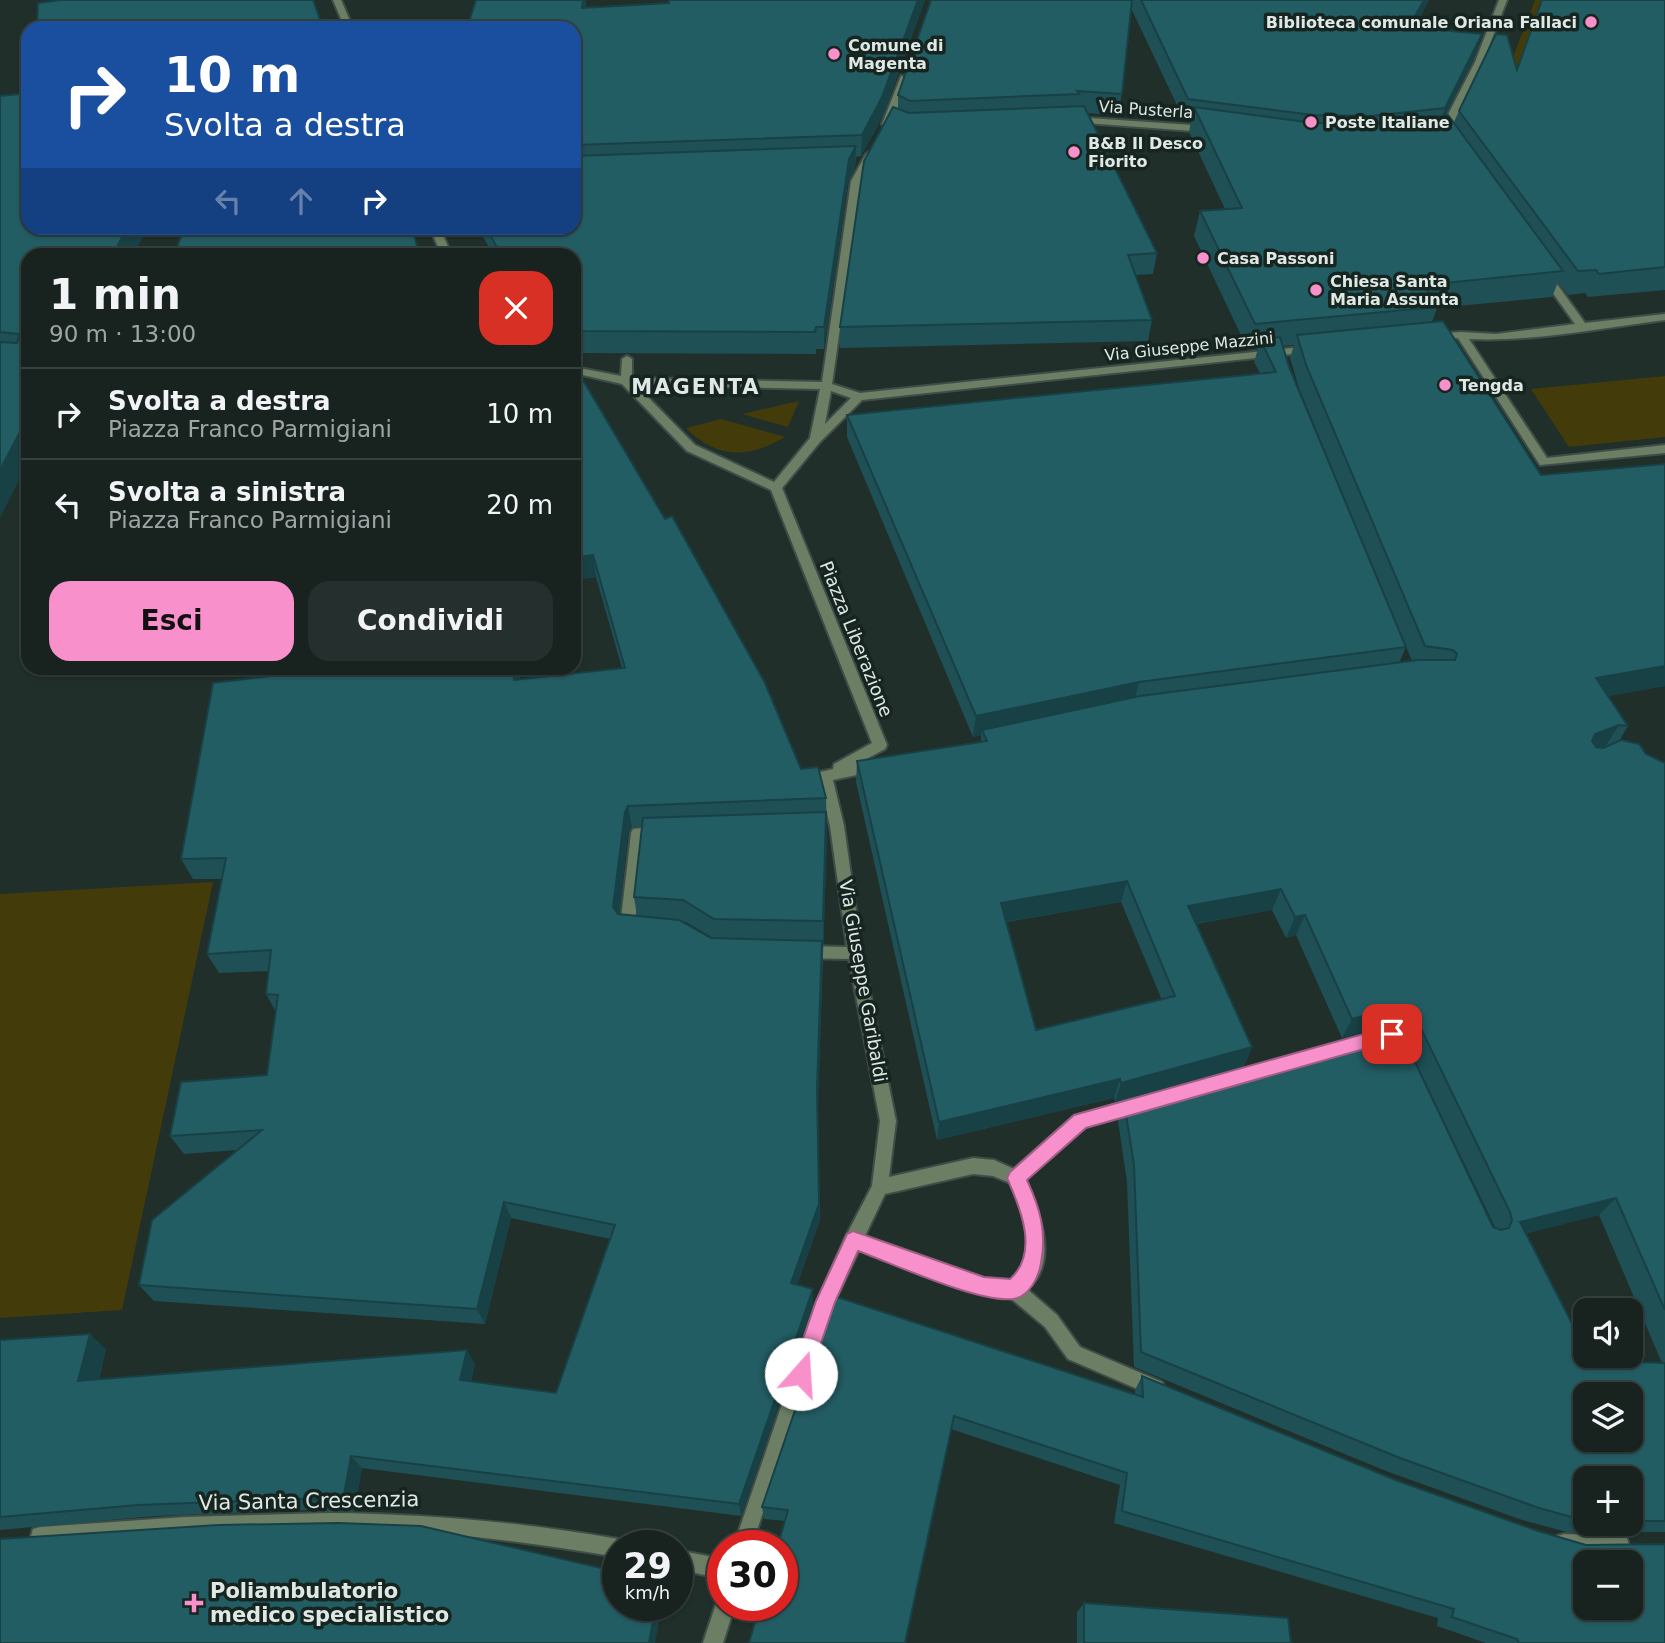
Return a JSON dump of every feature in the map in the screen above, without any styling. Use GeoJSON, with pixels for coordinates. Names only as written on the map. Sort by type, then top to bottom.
{"type":"FeatureCollection","features":[{"type":"Feature","properties":{"kind":"street"},"geometry":{"type":"LineString","coordinates":[[337,0],[346,21]]}},
{"type":"Feature","properties":{"kind":"street"},"geometry":{"type":"LineString","coordinates":[[1451,145],[1439,134],[1479,62],[1503,0]]}},
{"type":"Feature","properties":{"kind":"street"},"geometry":{"type":"LineString","coordinates":[[884,130],[894,122],[906,72]]}},
{"type":"Feature","properties":{"kind":"street","name":"Via Pusterla"},"geometry":{"type":"LineString","coordinates":[[1058,120],[1177,125],[1213,130]]}},
{"type":"Feature","properties":{"kind":"street"},"geometry":{"type":"LineString","coordinates":[[816,439],[831,363],[856,181],[878,141]]}},
{"type":"Feature","properties":{"kind":"street"},"geometry":{"type":"LineString","coordinates":[[853,162],[867,162]]}},
{"type":"Feature","properties":{"kind":"street"},"geometry":{"type":"LineString","coordinates":[[1538,267],[1583,328]]}},
{"type":"Feature","properties":{"kind":"street"},"geometry":{"type":"LineString","coordinates":[[1419,339],[1461,335],[1496,337],[1665,317]]}},
{"type":"Feature","properties":{"kind":"street"},"geometry":{"type":"LineString","coordinates":[[1461,335],[1544,462],[1665,449]]}},
{"type":"Feature","properties":{"kind":"street","name":"Via Giuseppe Mazzini"},"geometry":{"type":"LineString","coordinates":[[859,397],[1282,358],[1322,348]]}},
{"type":"Feature","properties":{"kind":"street"},"geometry":{"type":"LineString","coordinates":[[581,371],[626,381],[827,386],[859,397],[816,439],[776,488],[691,448],[626,381],[626,359]]}},
{"type":"Feature","properties":{"kind":"street","name":"Piazza Liberazione"},"geometry":{"type":"LineString","coordinates":[[776,488],[880,745],[825,776]]}},
{"type":"Feature","properties":{"kind":"street"},"geometry":{"type":"LineString","coordinates":[[825,776],[891,762]]}},
{"type":"Feature","properties":{"kind":"street","name":"Via Giuseppe Garibaldi"},"geometry":{"type":"LineString","coordinates":[[825,776],[831,826],[888,1121],[880,1187]]}},
{"type":"Feature","properties":{"kind":"street"},"geometry":{"type":"LineString","coordinates":[[650,928],[627,927],[638,832],[678,831]]}},
{"type":"Feature","properties":{"kind":"street"},"geometry":{"type":"LineString","coordinates":[[790,951],[855,953]]}},
{"type":"Feature","properties":{"kind":"street"},"geometry":{"type":"LineString","coordinates":[[1016,1178],[1080,1121],[1158,1099]]}},
{"type":"Feature","properties":{"kind":"street"},"geometry":{"type":"LineString","coordinates":[[748,1530],[826,1301],[880,1187],[973,1166],[994,1168],[1016,1178],[1032,1211],[1035,1246],[1030,1274],[1013,1289]]}},
{"type":"Feature","properties":{"kind":"street"},"geometry":{"type":"LineString","coordinates":[[853,1240],[984,1286],[1013,1289],[1051,1321],[1074,1353],[1172,1395]]}},
{"type":"Feature","properties":{"kind":"street","name":"Via Santa Crescenzia"},"geometry":{"type":"LineString","coordinates":[[27,1537],[225,1523],[426,1522],[602,1546]]}},
{"type":"Feature","properties":{"kind":"street"},"geometry":{"type":"LineString","coordinates":[[1544,1537],[1567,1544],[1641,1545]]}},
{"type":"Feature","properties":{"kind":"street"},"geometry":{"type":"LineString","coordinates":[[713,1643],[720,1621]]}},
{"type":"Feature","properties":{"kind":"shaded area"},"geometry":{"type":"Polygon","coordinates":[[[1535,0],[1542,0],[1522,57],[1665,68],[1508,70],[1535,0]]]}},
{"type":"Feature","properties":{"kind":"shaded area"},"geometry":{"type":"Polygon","coordinates":[[[1665,376],[1665,437],[1569,447],[1531,389],[1665,376]]]}},
{"type":"Feature","properties":{"kind":"shaded area"},"geometry":{"type":"Polygon","coordinates":[[[799,401],[788,427],[742,414],[799,401]]]}},
{"type":"Feature","properties":{"kind":"shaded area"},"geometry":{"type":"Polygon","coordinates":[[[721,419],[785,437],[758,449],[733,452],[709,446],[686,428],[721,419]]]}},
{"type":"Feature","properties":{"kind":"shaded area"},"geometry":{"type":"Polygon","coordinates":[[[213,882],[122,1310],[0,1318],[0,894],[213,882]]]}},
{"type":"Feature","properties":{"kind":"building"},"geometry":{"type":"Polygon","coordinates":[[[61,0],[313,0],[320,21],[37,21],[38,3],[61,0]]]}},
{"type":"Feature","properties":{"kind":"building"},"geometry":{"type":"Polygon","coordinates":[[[476,0],[583,0],[582,8],[669,3],[669,0],[918,0],[882,97],[862,135],[581,145],[581,21],[469,21],[476,0]]]}},
{"type":"Feature","properties":{"kind":"building"},"geometry":{"type":"Polygon","coordinates":[[[931,0],[1132,0],[1122,94],[1077,91],[1079,94],[910,101],[898,95],[931,0]]]}},
{"type":"Feature","properties":{"kind":"building"},"geometry":{"type":"Polygon","coordinates":[[[1141,0],[1424,0],[1409,27],[1482,34],[1445,108],[1371,116],[1313,115],[1188,99],[1141,0]]]}},
{"type":"Feature","properties":{"kind":"building"},"geometry":{"type":"Polygon","coordinates":[[[1542,0],[1665,0],[1665,267],[1599,274],[1596,270],[1578,271],[1459,111],[1496,34],[1507,35],[1517,70],[1542,0]]]}},
{"type":"Feature","properties":{"kind":"building"},"geometry":{"type":"Polygon","coordinates":[[[21,94],[21,235],[123,235],[116,248],[21,248],[21,430],[0,470],[0,342],[17,343],[20,334],[0,332],[0,96],[21,94]]]}},
{"type":"Feature","properties":{"kind":"building"},"geometry":{"type":"Polygon","coordinates":[[[1084,106],[1157,253],[1128,255],[1152,320],[840,327],[864,161],[893,107],[909,113],[1084,106]]]}},
{"type":"Feature","properties":{"kind":"building"},"geometry":{"type":"Polygon","coordinates":[[[1194,107],[1313,123],[1373,124],[1448,115],[1563,271],[1424,285],[1437,307],[1255,324],[1200,211],[1242,208],[1194,107]]]}},
{"type":"Feature","properties":{"kind":"building"},"geometry":{"type":"Polygon","coordinates":[[[856,146],[849,159],[824,327],[816,327],[815,332],[581,331],[581,248],[497,248],[490,235],[581,235],[581,156],[856,146]]]}},
{"type":"Feature","properties":{"kind":"building"},"geometry":{"type":"Polygon","coordinates":[[[182,235],[414,235],[418,248],[177,248],[182,235]]]}},
{"type":"Feature","properties":{"kind":"building"},"geometry":{"type":"Polygon","coordinates":[[[1443,321],[1541,475],[1665,464],[1665,666],[1596,678],[1628,726],[1619,725],[1595,734],[1592,741],[1596,747],[1603,748],[1621,740],[1639,744],[1646,754],[1665,763],[1665,1310],[1616,1198],[1520,1222],[1573,1326],[1573,1368],[1643,1368],[1643,1362],[1665,1363],[1665,1521],[1643,1521],[1643,1466],[1573,1466],[1573,1517],[1539,1508],[1400,1458],[1141,1352],[1134,1165],[1124,1102],[1398,1026],[1493,1227],[1501,1230],[1509,1228],[1512,1220],[1411,1008],[1403,1005],[1352,1019],[1305,915],[1295,917],[1281,889],[1188,906],[1252,1047],[1121,1083],[1120,1079],[939,1122],[857,761],[987,741],[982,730],[1140,696],[1418,660],[1455,660],[1457,654],[1453,650],[1425,646],[1306,365],[1297,335],[1443,321]],[[1127,881],[1001,903],[1036,1030],[1175,996],[1127,881]]]}},
{"type":"Feature","properties":{"kind":"building"},"geometry":{"type":"Polygon","coordinates":[[[1280,337],[1289,367],[1406,647],[1139,682],[976,716],[847,415],[1276,372],[1260,339],[1280,337]]]}},
{"type":"Feature","properties":{"kind":"building"},"geometry":{"type":"Polygon","coordinates":[[[581,377],[665,519],[672,516],[765,683],[801,769],[818,767],[826,798],[628,806],[613,907],[618,914],[679,920],[711,938],[822,941],[817,1087],[819,1204],[791,1283],[813,1289],[739,1504],[351,1456],[343,1500],[296,1499],[138,1505],[0,1517],[0,1340],[90,1334],[78,1381],[467,1350],[460,1380],[556,1393],[615,1225],[504,1202],[477,1309],[139,1285],[152,1220],[262,1130],[170,1136],[181,1082],[267,1075],[278,995],[266,994],[271,950],[207,954],[226,858],[181,859],[213,683],[278,675],[514,675],[514,680],[581,675],[581,673],[625,668],[593,555],[581,557],[581,377]]]}},
{"type":"Feature","properties":{"kind":"building"},"geometry":{"type":"Polygon","coordinates":[[[826,812],[823,921],[714,919],[683,900],[634,897],[643,818],[826,812]]]}},
{"type":"Feature","properties":{"kind":"building"},"geometry":{"type":"Polygon","coordinates":[[[834,1296],[1143,1397],[1142,1376],[1398,1481],[1538,1531],[1586,1545],[1665,1544],[1665,1643],[1519,1643],[1517,1639],[1452,1617],[1454,1609],[1122,1511],[1127,1473],[954,1416],[905,1643],[749,1643],[755,1621],[798,1621],[798,1530],[782,1530],[788,1510],[762,1507],[834,1296]]]}},
{"type":"Feature","properties":{"kind":"building"},"geometry":{"type":"Polygon","coordinates":[[[338,1523],[421,1526],[602,1568],[602,1621],[653,1621],[649,1643],[0,1643],[0,1539],[218,1525],[338,1523]]]}},
{"type":"Feature","properties":{"kind":"building"},"geometry":{"type":"Polygon","coordinates":[[[1084,1603],[1288,1618],[1291,1643],[1084,1643],[1084,1603]]]}},
{"type":"Feature","properties":{"kind":"place","name":"Biblioteca comunale Oriana Fallaci"},"geometry":{"type":"Point","coordinates":[1591,22]}},
{"type":"Feature","properties":{"kind":"place","name":"Comune di Magenta"},"geometry":{"type":"Point","coordinates":[834,54]}},
{"type":"Feature","properties":{"kind":"place","name":"Poste Italiane"},"geometry":{"type":"Point","coordinates":[1311,122]}},
{"type":"Feature","properties":{"kind":"place","name":"B&B Il Desco Fiorito"},"geometry":{"type":"Point","coordinates":[1074,152]}},
{"type":"Feature","properties":{"kind":"place","name":"Casa Passoni"},"geometry":{"type":"Point","coordinates":[1203,258]}},
{"type":"Feature","properties":{"kind":"place","name":"Chiesa Santa Maria Assunta"},"geometry":{"type":"Point","coordinates":[1316,290]}},
{"type":"Feature","properties":{"kind":"place","name":"Tengda"},"geometry":{"type":"Point","coordinates":[1445,385]}},
{"type":"Feature","properties":{"kind":"place","name":"Poliambulatorio medico specialistico"},"geometry":{"type":"Point","coordinates":[194,1603]}},
{"type":"Feature","properties":{"kind":"district","name":"MAGENTA"},"geometry":{"type":"Point","coordinates":[696,387]}},
{"type":"Feature","properties":{"kind":"route"},"geometry":{"type":"LineString","coordinates":[[801,1374],[826,1301],[853,1240],[984,1286],[1013,1289],[1030,1274],[1035,1246],[1032,1211],[1016,1178],[1080,1121],[1392,1034]]}}]}
